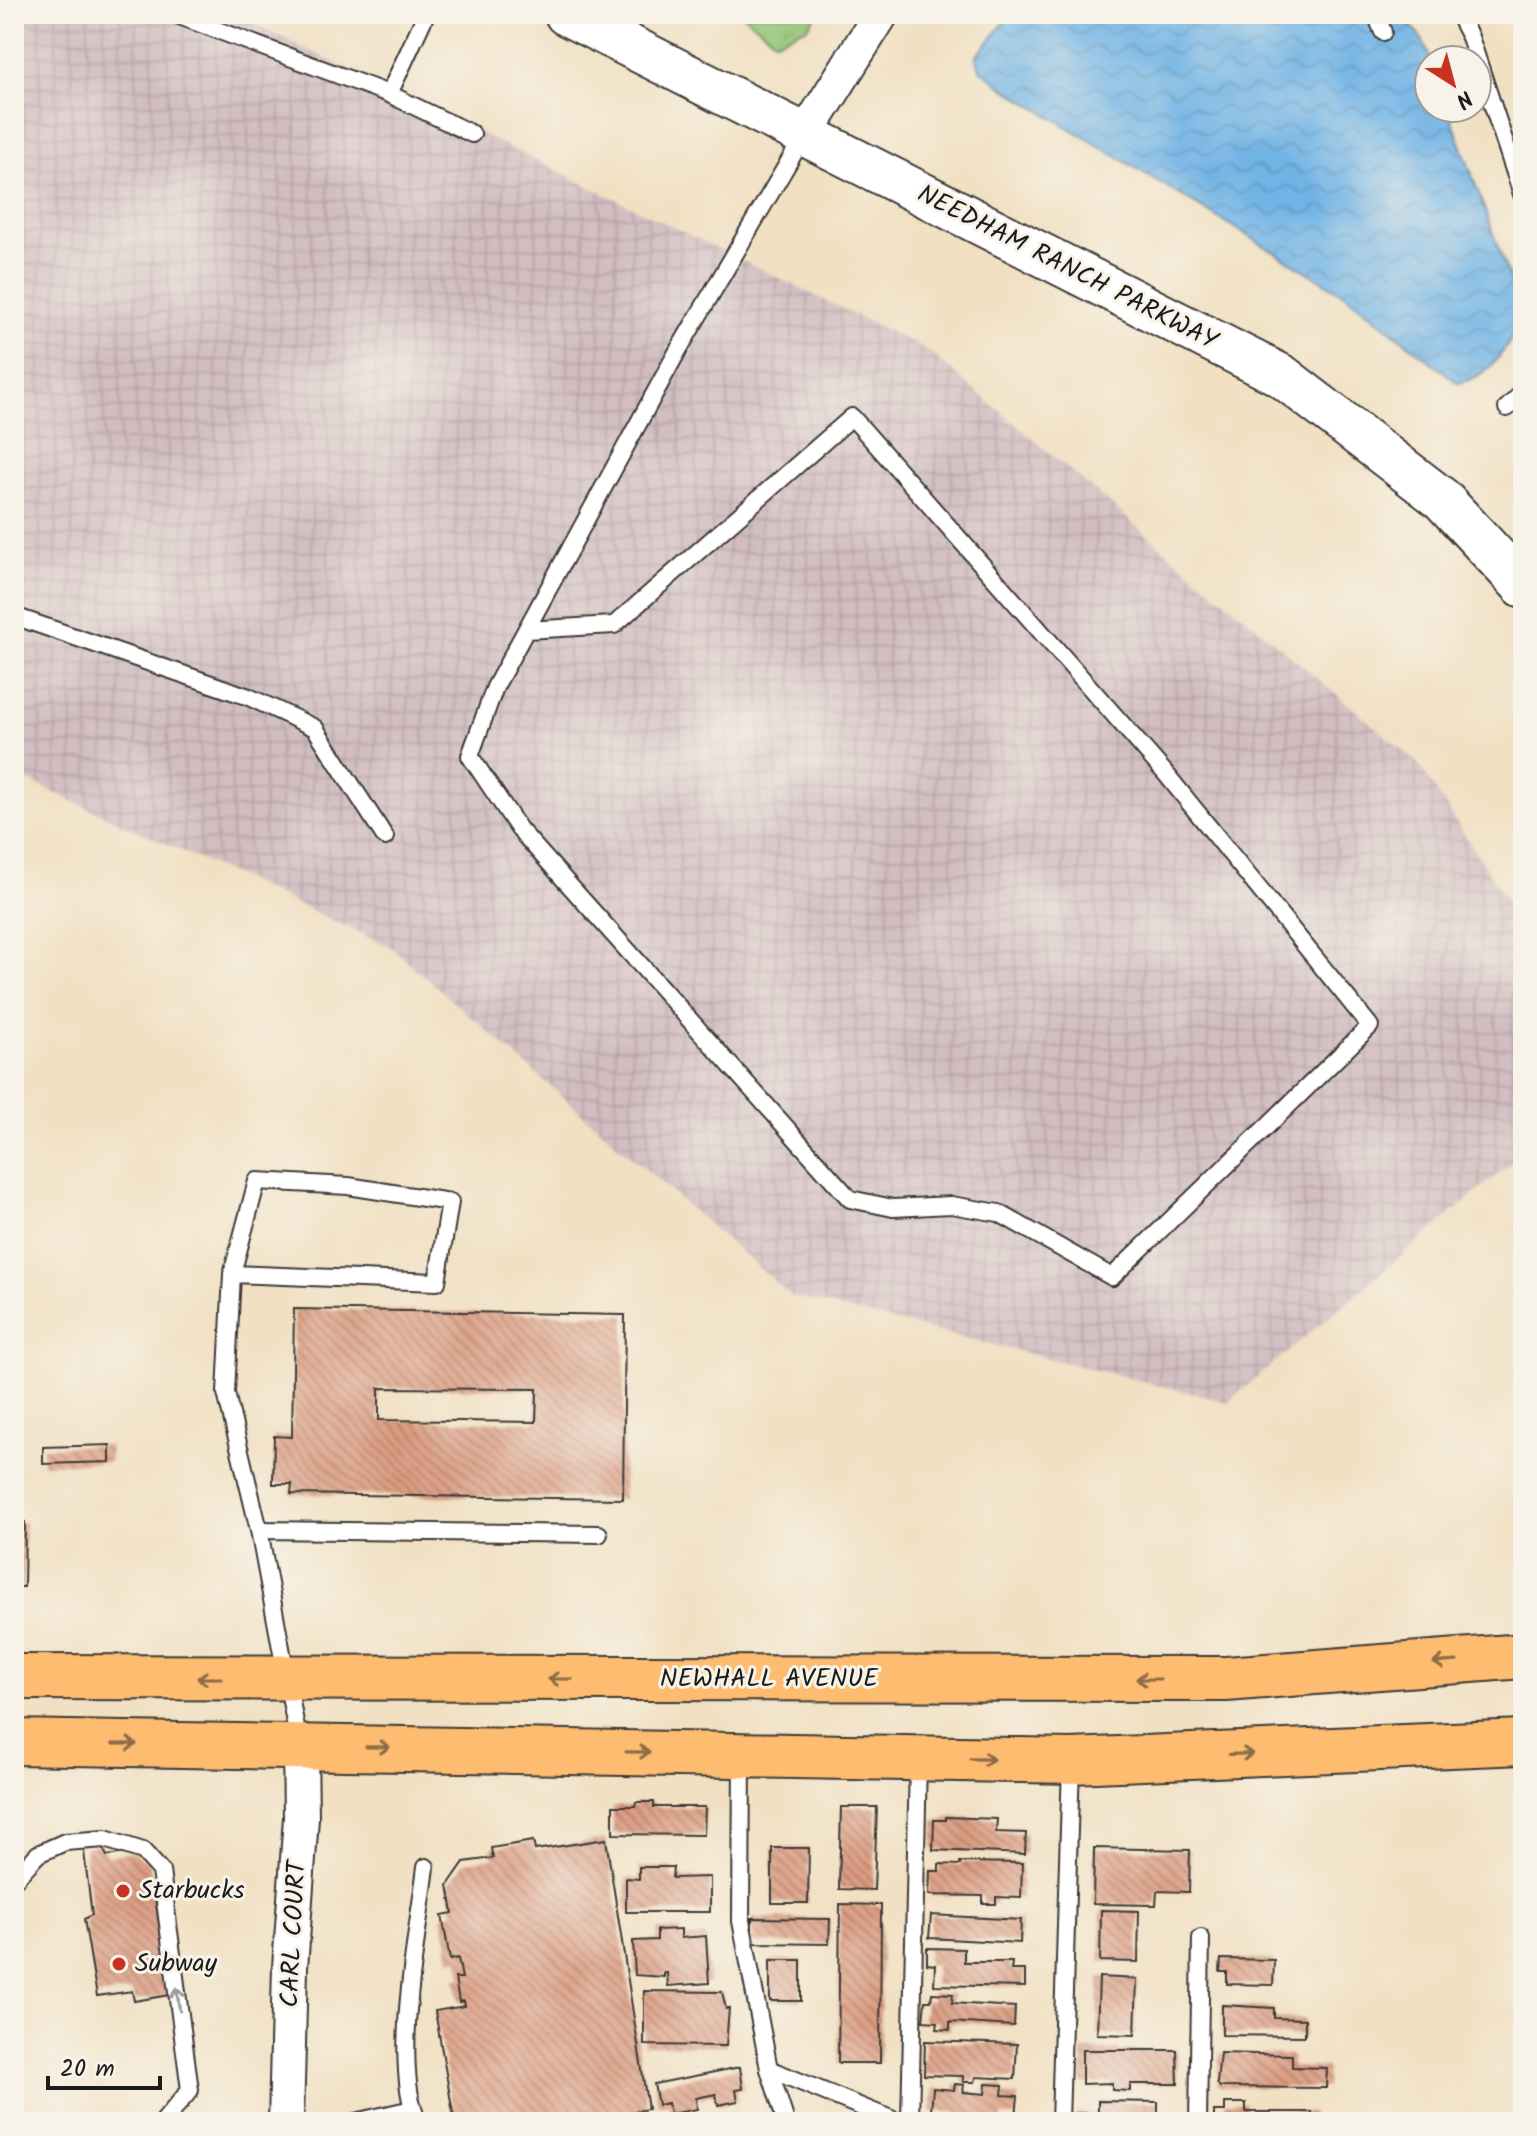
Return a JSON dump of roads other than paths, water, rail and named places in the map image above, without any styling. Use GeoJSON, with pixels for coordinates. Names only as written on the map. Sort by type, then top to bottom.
{"type":"FeatureCollection","features":[{"type":"Feature","properties":{"kind":"main road","name":"NEWHALL AVENUE"},"geometry":{"type":"LineString","coordinates":[[14,1677],[1226,1679],[1523,1656]]}},
{"type":"Feature","properties":{"kind":"main road"},"geometry":{"type":"LineString","coordinates":[[14,1742],[1071,1761],[1523,1742]]}},
{"type":"Feature","properties":{"kind":"street","name":"NEEDHAM RANCH PARKWAY"},"geometry":{"type":"LineString","coordinates":[[566,14],[1282,376],[1442,499],[1523,586]]}},
{"type":"Feature","properties":{"kind":"street"},"geometry":{"type":"LineString","coordinates":[[805,135],[881,14]]}},
{"type":"Feature","properties":{"kind":"street","name":"CARL COURT"},"geometry":{"type":"LineString","coordinates":[[286,2122],[290,1967],[301,1818],[300,1746]]}},
{"type":"Feature","properties":{"kind":"lane"},"geometry":{"type":"LineString","coordinates":[[174,14],[389,94],[472,134]]}},
{"type":"Feature","properties":{"kind":"lane"},"geometry":{"type":"LineString","coordinates":[[389,94],[426,14]]}},
{"type":"Feature","properties":{"kind":"lane"},"geometry":{"type":"LineString","coordinates":[[1376,14],[1383,32]]}},
{"type":"Feature","properties":{"kind":"lane"},"geometry":{"type":"LineString","coordinates":[[1458,14],[1470,37],[1523,197]]}},
{"type":"Feature","properties":{"kind":"lane"},"geometry":{"type":"LineString","coordinates":[[526,630],[614,625],[852,417],[1166,774],[1370,1026],[1112,1277],[999,1213],[951,1205],[893,1208],[850,1199],[519,829],[470,756],[495,687],[676,354],[805,135]]}},
{"type":"Feature","properties":{"kind":"lane"},"geometry":{"type":"LineString","coordinates":[[1507,408],[1523,392]]}},
{"type":"Feature","properties":{"kind":"lane"},"geometry":{"type":"LineString","coordinates":[[14,616],[249,697],[315,728],[385,837]]}},
{"type":"Feature","properties":{"kind":"lane"},"geometry":{"type":"LineString","coordinates":[[232,1274],[437,1282],[450,1202],[348,1186],[257,1181],[232,1274],[226,1393],[259,1530],[300,1746]]}},
{"type":"Feature","properties":{"kind":"lane"},"geometry":{"type":"LineString","coordinates":[[259,1530],[599,1534]]}},
{"type":"Feature","properties":{"kind":"lane"},"geometry":{"type":"LineString","coordinates":[[742,1755],[741,1921],[769,2069],[786,2122]]}},
{"type":"Feature","properties":{"kind":"lane"},"geometry":{"type":"LineString","coordinates":[[910,2122],[918,1758]]}},
{"type":"Feature","properties":{"kind":"lane"},"geometry":{"type":"LineString","coordinates":[[1060,2122],[1071,1761]]}},
{"type":"Feature","properties":{"kind":"lane"},"geometry":{"type":"LineString","coordinates":[[14,1880],[38,1854],[65,1842],[105,1839],[143,1851],[161,1871],[190,2090],[163,2122]]}},
{"type":"Feature","properties":{"kind":"lane"},"geometry":{"type":"LineString","coordinates":[[355,2122],[415,2116],[404,2060],[426,1867]]}},
{"type":"Feature","properties":{"kind":"lane"},"geometry":{"type":"LineString","coordinates":[[1198,2122],[1201,1938]]}},
{"type":"Feature","properties":{"kind":"lane"},"geometry":{"type":"LineString","coordinates":[[769,2069],[898,2122]]}},
{"type":"Feature","properties":{"kind":"water"},"geometry":{"type":"Polygon","coordinates":[[[1011,14],[1402,16],[1424,44],[1413,44],[1413,124],[1454,124],[1521,311],[1514,334],[1491,366],[1470,380],[1458,383],[1347,296],[1010,92],[980,69],[976,57],[1011,14]]]}},
{"type":"Feature","properties":{"kind":"place","name":"Starbucks"},"geometry":{"type":"Point","coordinates":[123,1891]}},
{"type":"Feature","properties":{"kind":"place","name":"Subway"},"geometry":{"type":"Point","coordinates":[119,1964]}}]}
